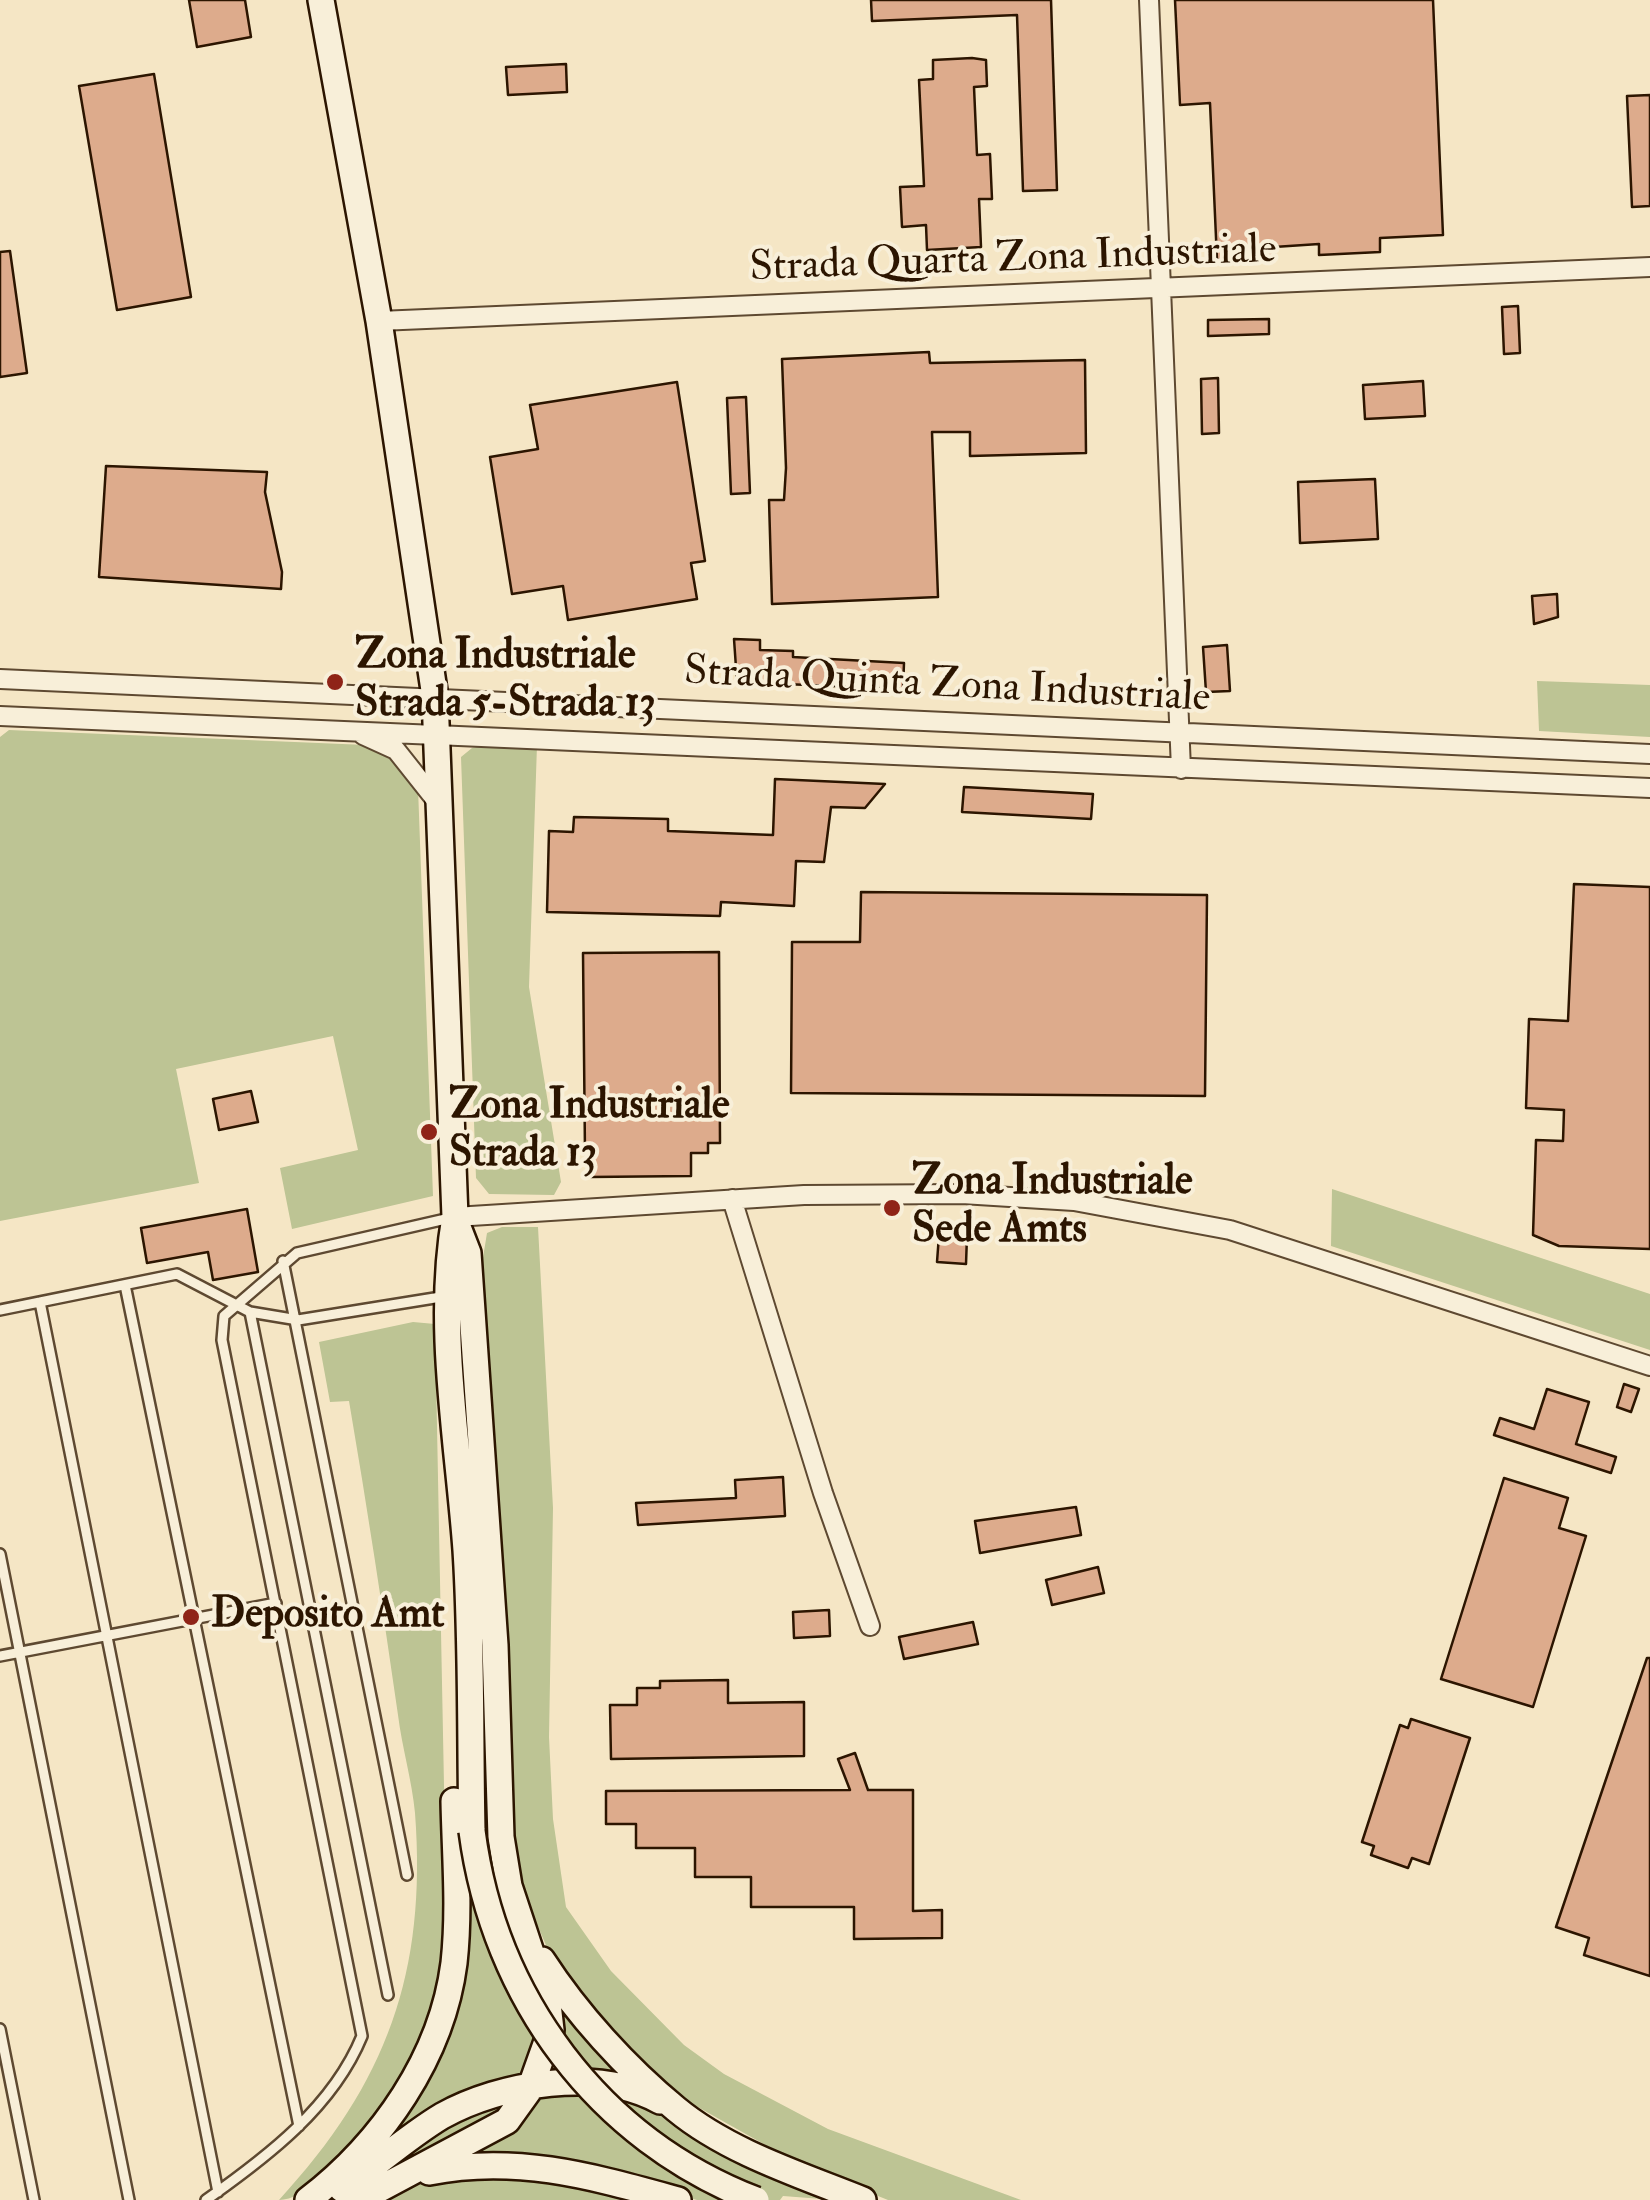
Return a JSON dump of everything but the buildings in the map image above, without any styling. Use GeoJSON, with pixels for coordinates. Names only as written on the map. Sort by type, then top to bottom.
{"type":"FeatureCollection","features":[{"type":"Feature","properties":{"kind":"main road"},"geometry":{"type":"LineString","coordinates":[[320,0],[379,322],[436,697],[455,1217],[448,1296],[456,1476],[466,1550],[472,1831],[494,1926],[543,2032],[582,2082],[625,2124],[696,2173],[756,2200]]}},
{"type":"Feature","properties":{"kind":"main road"},"geometry":{"type":"LineString","coordinates":[[359,2200],[491,2133],[518,2109],[530,2089],[551,2030],[548,2004],[519,1923],[501,1837],[495,1644],[468,1252],[455,1217]]}},
{"type":"Feature","properties":{"kind":"main road"},"geometry":{"type":"LineString","coordinates":[[308,2200],[351,2163],[406,2094],[440,2025],[448,1996],[456,1914],[450,1550],[456,1476]]}},
{"type":"Feature","properties":{"kind":"main road"},"geometry":{"type":"LineString","coordinates":[[519,1923],[553,1977],[591,2025],[677,2110]]}},
{"type":"Feature","properties":{"kind":"main road"},"geometry":{"type":"LineString","coordinates":[[327,2200],[445,2115],[530,2089],[588,2082],[622,2086],[677,2110],[776,2165],[863,2200]]}},
{"type":"Feature","properties":{"kind":"main road"},"geometry":{"type":"LineString","coordinates":[[399,2178],[482,2164],[529,2165],[576,2172],[678,2200]]}},
{"type":"Feature","properties":{"kind":"street"},"geometry":{"type":"LineString","coordinates":[[1148,0],[1180,770]]}},
{"type":"Feature","properties":{"kind":"street","name":"Strada Quarta Zona Industriale"},"geometry":{"type":"LineString","coordinates":[[379,322],[1160,292],[1650,267]]}},
{"type":"Feature","properties":{"kind":"street","name":"Strada Quinta Zona Industriale"},"geometry":{"type":"LineString","coordinates":[[0,680],[1650,754]]}},
{"type":"Feature","properties":{"kind":"street","name":"Strada Quinta Zona Industriale"},"geometry":{"type":"LineString","coordinates":[[0,716],[438,732],[1180,770],[1650,788]]}},
{"type":"Feature","properties":{"kind":"street"},"geometry":{"type":"LineString","coordinates":[[354,731],[396,750],[442,809]]}},
{"type":"Feature","properties":{"kind":"street"},"geometry":{"type":"LineString","coordinates":[[1316,775],[1317,739]]}},
{"type":"Feature","properties":{"kind":"street"},"geometry":{"type":"LineString","coordinates":[[455,1217],[732,1198],[962,1194],[1074,1201],[1169,1216],[1437,1294],[1650,1366]]}},
{"type":"Feature","properties":{"kind":"street"},"geometry":{"type":"LineString","coordinates":[[732,1198],[823,1493],[870,1626]]}},
{"type":"Feature","properties":{"kind":"lane"},"geometry":{"type":"LineString","coordinates":[[206,2200],[299,2126],[351,2062],[362,2036],[222,1340],[224,1316],[283,1261],[297,1254],[455,1217]]}},
{"type":"Feature","properties":{"kind":"lane"},"geometry":{"type":"LineString","coordinates":[[283,1261],[298,1320],[407,1876]]}},
{"type":"Feature","properties":{"kind":"lane"},"geometry":{"type":"LineString","coordinates":[[0,1310],[177,1274],[250,1312],[298,1320],[448,1296]]}},
{"type":"Feature","properties":{"kind":"lane"},"geometry":{"type":"LineString","coordinates":[[125,1285],[299,2126]]}},
{"type":"Feature","properties":{"kind":"lane"},"geometry":{"type":"LineString","coordinates":[[40,1302],[218,2192]]}},
{"type":"Feature","properties":{"kind":"lane"},"geometry":{"type":"LineString","coordinates":[[250,1312],[388,1995]]}},
{"type":"Feature","properties":{"kind":"lane"},"geometry":{"type":"LineString","coordinates":[[0,1554],[128,2200]]}},
{"type":"Feature","properties":{"kind":"lane"},"geometry":{"type":"LineString","coordinates":[[0,1656],[276,1603]]}},
{"type":"Feature","properties":{"kind":"lane"},"geometry":{"type":"LineString","coordinates":[[0,2029],[34,2200]]}},
{"type":"Feature","properties":{"kind":"lane"},"geometry":{"type":"LineString","coordinates":[[0,2110],[16,2107]]}},
{"type":"Feature","properties":{"kind":"green space"},"geometry":{"type":"Polygon","coordinates":[[[1537,681],[1650,685],[1650,737],[1539,731],[1537,681]]]}},
{"type":"Feature","properties":{"kind":"green space"},"geometry":{"type":"Polygon","coordinates":[[[9,730],[366,745],[390,758],[418,788],[433,1196],[292,1229],[280,1168],[358,1150],[333,1036],[176,1069],[199,1183],[0,1221],[0,737],[9,730]]]}},
{"type":"Feature","properties":{"kind":"green space"},"geometry":{"type":"Polygon","coordinates":[[[537,745],[529,987],[561,1182],[554,1195],[489,1194],[476,1178],[461,757],[472,748],[537,745]]]}},
{"type":"Feature","properties":{"kind":"green space"},"geometry":{"type":"Polygon","coordinates":[[[1332,1189],[1650,1294],[1650,1350],[1331,1246],[1332,1189]]]}},
{"type":"Feature","properties":{"kind":"green space"},"geometry":{"type":"Polygon","coordinates":[[[502,1227],[538,1227],[553,1508],[549,1737],[553,1819],[566,1907],[611,1971],[684,2045],[724,2074],[828,2129],[1021,2200],[888,2200],[801,2165],[680,2097],[635,2061],[557,1971],[519,1882],[513,1831],[504,1568],[480,1276],[487,1233],[502,1227]]]}},
{"type":"Feature","properties":{"kind":"green space"},"geometry":{"type":"Polygon","coordinates":[[[413,1322],[435,1324],[447,1939],[442,1988],[426,2037],[370,2125],[322,2178],[300,2194],[279,2200],[348,2113],[373,2068],[406,1974],[414,1924],[414,1801],[362,1480],[349,1401],[330,1402],[319,1342],[413,1322]]]}},
{"type":"Feature","properties":{"kind":"green space"},"geometry":{"type":"Polygon","coordinates":[[[465,1855],[485,1932],[503,1980],[542,2049],[532,2071],[357,2166],[417,2092],[465,1855]]]}},
{"type":"Feature","properties":{"kind":"green space"},"geometry":{"type":"Polygon","coordinates":[[[550,1982],[642,2084],[541,2082],[550,1982]]]}},
{"type":"Feature","properties":{"kind":"green space"},"geometry":{"type":"Polygon","coordinates":[[[606,2088],[634,2096],[835,2200],[783,2196],[780,2200],[697,2200],[618,2177],[454,2158],[535,2093],[606,2088]]]}},
{"type":"Feature","properties":{"kind":"green space"},"geometry":{"type":"Polygon","coordinates":[[[519,2097],[493,2125],[366,2181],[445,2121],[519,2097]]]}},
{"type":"Feature","properties":{"kind":"green space"},"geometry":{"type":"Polygon","coordinates":[[[495,2169],[655,2200],[381,2200],[436,2178],[495,2169]]]}},
{"type":"Feature","properties":{"kind":"place","name":"Zona Industriale Strada 5-Strada 13"},"geometry":{"type":"Point","coordinates":[335,682]}},
{"type":"Feature","properties":{"kind":"place","name":"Zona Industriale Strada 13"},"geometry":{"type":"Point","coordinates":[429,1132]}},
{"type":"Feature","properties":{"kind":"place","name":"Zona Industriale Sede Amts"},"geometry":{"type":"Point","coordinates":[892,1208]}},
{"type":"Feature","properties":{"kind":"place","name":"Deposito Amt"},"geometry":{"type":"Point","coordinates":[191,1617]}}]}
